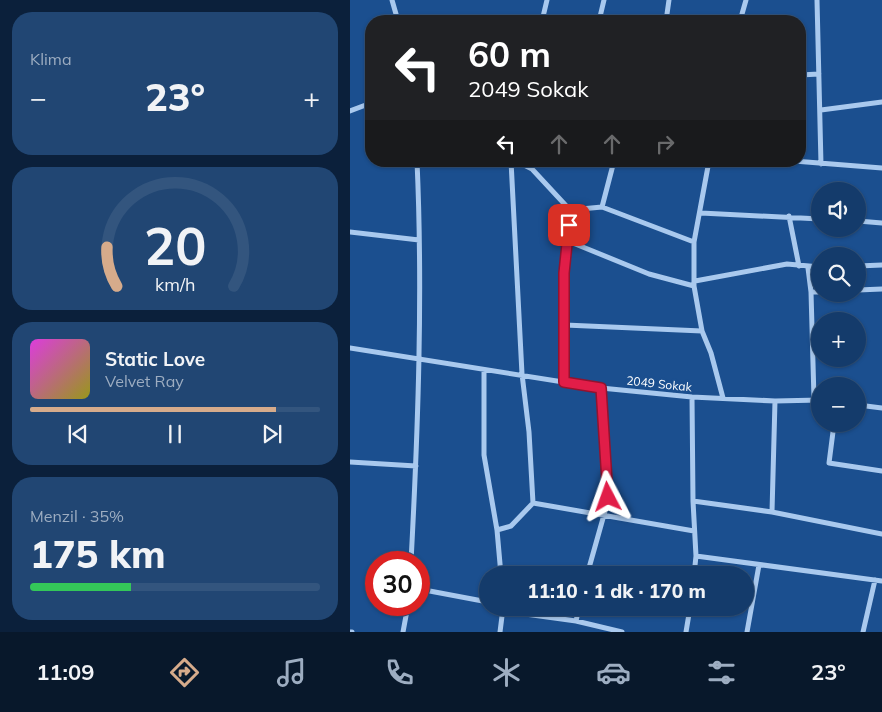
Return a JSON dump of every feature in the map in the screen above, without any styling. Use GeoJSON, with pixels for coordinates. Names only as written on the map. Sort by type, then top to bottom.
{"type":"FeatureCollection","features":[{"type":"Feature","properties":{"kind":"street"},"geometry":{"type":"LineString","coordinates":[[392,0],[396,15]]}},
{"type":"Feature","properties":{"kind":"street"},"geometry":{"type":"LineString","coordinates":[[543,15],[547,0]]}},
{"type":"Feature","properties":{"kind":"street"},"geometry":{"type":"LineString","coordinates":[[600,15],[604,0]]}},
{"type":"Feature","properties":{"kind":"street"},"geometry":{"type":"LineString","coordinates":[[667,15],[669,0]]}},
{"type":"Feature","properties":{"kind":"street"},"geometry":{"type":"LineString","coordinates":[[742,15],[746,0]]}},
{"type":"Feature","properties":{"kind":"street"},"geometry":{"type":"LineString","coordinates":[[818,0],[821,164]]}},
{"type":"Feature","properties":{"kind":"street"},"geometry":{"type":"LineString","coordinates":[[806,75],[819,74]]}},
{"type":"Feature","properties":{"kind":"street"},"geometry":{"type":"LineString","coordinates":[[821,110],[882,102]]}},
{"type":"Feature","properties":{"kind":"street"},"geometry":{"type":"LineString","coordinates":[[350,111],[365,105]]}},
{"type":"Feature","properties":{"kind":"street"},"geometry":{"type":"LineString","coordinates":[[806,162],[882,168]]}},
{"type":"Feature","properties":{"kind":"street"},"geometry":{"type":"LineString","coordinates":[[412,551],[419,358],[417,167]]}},
{"type":"Feature","properties":{"kind":"street"},"geometry":{"type":"LineString","coordinates":[[497,530],[511,526],[533,503],[529,432],[522,374],[511,167]]}},
{"type":"Feature","properties":{"kind":"street"},"geometry":{"type":"LineString","coordinates":[[528,167],[570,210],[564,273],[564,382]]}},
{"type":"Feature","properties":{"kind":"street"},"geometry":{"type":"LineString","coordinates":[[602,207],[612,167]]}},
{"type":"Feature","properties":{"kind":"street"},"geometry":{"type":"LineString","coordinates":[[708,167],[701,213],[694,242],[695,283],[702,331],[711,353],[724,398]]}},
{"type":"Feature","properties":{"kind":"street"},"geometry":{"type":"LineString","coordinates":[[570,210],[602,207],[694,242]]}},
{"type":"Feature","properties":{"kind":"street"},"geometry":{"type":"LineString","coordinates":[[701,213],[811,218]]}},
{"type":"Feature","properties":{"kind":"street"},"geometry":{"type":"LineString","coordinates":[[789,216],[799,266]]}},
{"type":"Feature","properties":{"kind":"street"},"geometry":{"type":"LineString","coordinates":[[866,222],[882,223]]}},
{"type":"Feature","properties":{"kind":"street"},"geometry":{"type":"LineString","coordinates":[[350,232],[419,240]]}},
{"type":"Feature","properties":{"kind":"street"},"geometry":{"type":"LineString","coordinates":[[568,241],[649,274],[695,283],[787,264],[811,268]]}},
{"type":"Feature","properties":{"kind":"street"},"geometry":{"type":"LineString","coordinates":[[866,266],[882,265]]}},
{"type":"Feature","properties":{"kind":"street"},"geometry":{"type":"LineString","coordinates":[[808,268],[811,292]]}},
{"type":"Feature","properties":{"kind":"street"},"geometry":{"type":"LineString","coordinates":[[866,290],[882,289]]}},
{"type":"Feature","properties":{"kind":"street"},"geometry":{"type":"LineString","coordinates":[[812,302],[816,377]]}},
{"type":"Feature","properties":{"kind":"street"},"geometry":{"type":"LineString","coordinates":[[564,325],[702,331]]}},
{"type":"Feature","properties":{"kind":"street","name":"2049 Sokak"},"geometry":{"type":"LineString","coordinates":[[350,348],[601,388],[692,397],[775,401],[811,399]]}},
{"type":"Feature","properties":{"kind":"street"},"geometry":{"type":"LineString","coordinates":[[484,370],[484,455],[497,530],[500,566]]}},
{"type":"Feature","properties":{"kind":"street"},"geometry":{"type":"LineString","coordinates":[[589,566],[608,497],[601,388]]}},
{"type":"Feature","properties":{"kind":"street"},"geometry":{"type":"LineString","coordinates":[[692,397],[695,566]]}},
{"type":"Feature","properties":{"kind":"street"},"geometry":{"type":"LineString","coordinates":[[772,512],[775,401]]}},
{"type":"Feature","properties":{"kind":"street"},"geometry":{"type":"LineString","coordinates":[[866,406],[882,408]]}},
{"type":"Feature","properties":{"kind":"street"},"geometry":{"type":"LineString","coordinates":[[833,432],[829,463],[882,471]]}},
{"type":"Feature","properties":{"kind":"street"},"geometry":{"type":"LineString","coordinates":[[350,462],[416,466]]}},
{"type":"Feature","properties":{"kind":"street"},"geometry":{"type":"LineString","coordinates":[[693,502],[772,512],[882,534]]}},
{"type":"Feature","properties":{"kind":"street"},"geometry":{"type":"LineString","coordinates":[[533,503],[694,532]]}},
{"type":"Feature","properties":{"kind":"street"},"geometry":{"type":"LineString","coordinates":[[696,556],[882,581]]}},
{"type":"Feature","properties":{"kind":"street"},"geometry":{"type":"LineString","coordinates":[[747,632],[759,565]]}},
{"type":"Feature","properties":{"kind":"street"},"geometry":{"type":"LineString","coordinates":[[863,632],[875,580]]}},
{"type":"Feature","properties":{"kind":"street"},"geometry":{"type":"LineString","coordinates":[[430,591],[479,600]]}},
{"type":"Feature","properties":{"kind":"street"},"geometry":{"type":"LineString","coordinates":[[403,632],[406,616]]}},
{"type":"Feature","properties":{"kind":"street"},"geometry":{"type":"LineString","coordinates":[[500,632],[502,616]]}},
{"type":"Feature","properties":{"kind":"street"},"geometry":{"type":"LineString","coordinates":[[540,616],[576,621],[622,632]]}},
{"type":"Feature","properties":{"kind":"street"},"geometry":{"type":"LineString","coordinates":[[576,621],[577,616]]}},
{"type":"Feature","properties":{"kind":"street"},"geometry":{"type":"LineString","coordinates":[[686,632],[689,616]]}},
{"type":"Feature","properties":{"kind":"route"},"geometry":{"type":"LineString","coordinates":[[569,225],[564,273],[564,382],[601,388],[608,497]]}}]}
